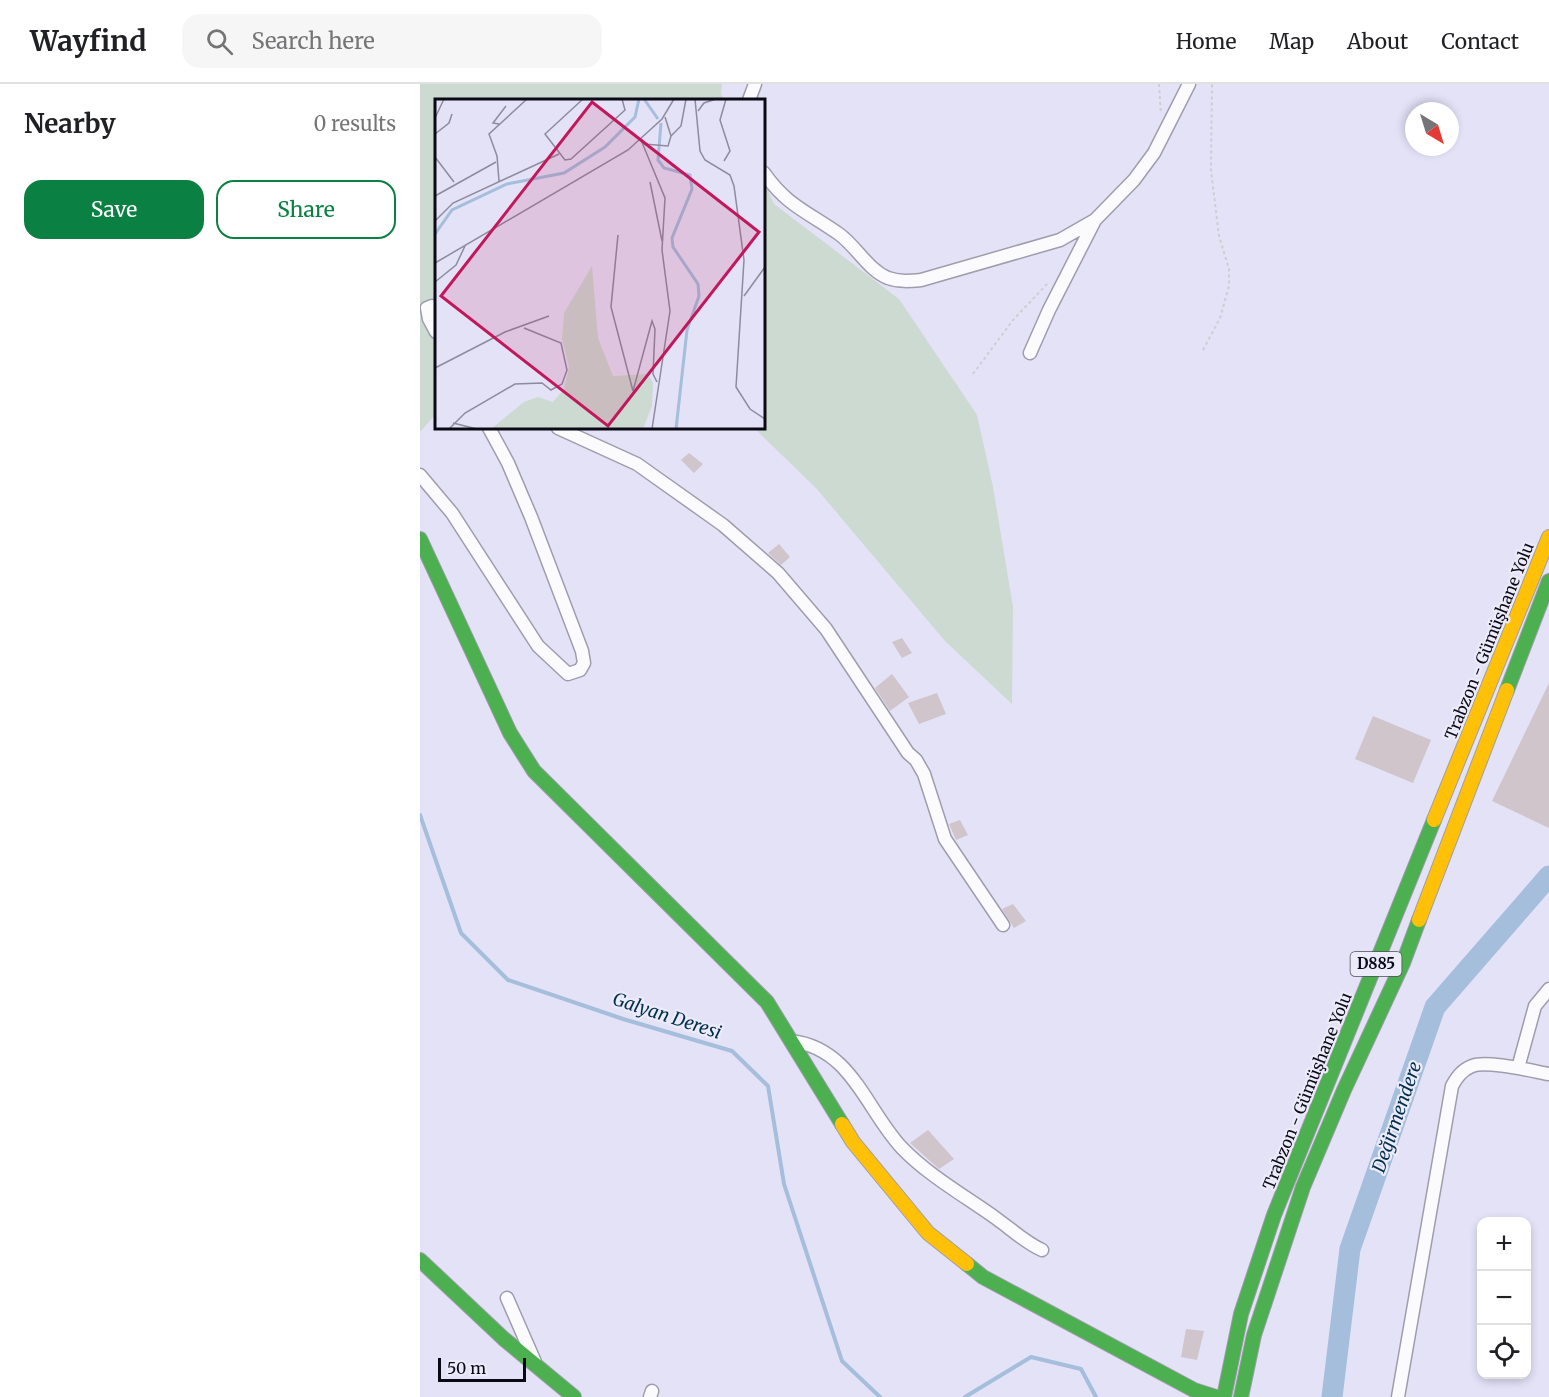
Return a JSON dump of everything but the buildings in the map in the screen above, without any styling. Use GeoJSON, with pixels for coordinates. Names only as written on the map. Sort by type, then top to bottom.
{"type":"FeatureCollection","features":[{"type":"Feature","properties":{"kind":"main road","name":"Trabzon - Gümüşhane Yolu"},"geometry":{"type":"LineString","coordinates":[[1224,1397],[1241,1314],[1274,1215],[1549,537]]}},
{"type":"Feature","properties":{"kind":"main road"},"geometry":{"type":"LineString","coordinates":[[420,539],[510,733],[534,771],[767,1002],[854,1142],[928,1233],[983,1277],[1189,1393],[1216,1397]]}},
{"type":"Feature","properties":{"kind":"main road","name":"Trabzon - Gümüşhane Yolu"},"geometry":{"type":"LineString","coordinates":[[1241,1397],[1254,1335],[1303,1187],[1344,1090],[1403,963],[1549,581]]}},
{"type":"Feature","properties":{"kind":"main road"},"geometry":{"type":"LineString","coordinates":[[420,1260],[504,1339],[574,1397]]}},
{"type":"Feature","properties":{"kind":"street"},"geometry":{"type":"LineString","coordinates":[[749,99],[755,84]]}},
{"type":"Feature","properties":{"kind":"street"},"geometry":{"type":"LineString","coordinates":[[765,174],[773,186],[796,208],[839,234],[887,278],[904,282],[921,280],[1060,240],[1095,220],[1134,180],[1154,153],[1189,84]]}},
{"type":"Feature","properties":{"kind":"street"},"geometry":{"type":"LineString","coordinates":[[1030,354],[1049,310],[1095,220]]}},
{"type":"Feature","properties":{"kind":"street"},"geometry":{"type":"LineString","coordinates":[[435,308],[432,306],[427,308],[429,319],[435,330]]}},
{"type":"Feature","properties":{"kind":"street"},"geometry":{"type":"LineString","coordinates":[[420,475],[452,513],[538,646],[568,674],[580,670],[584,663],[582,651],[531,517],[508,463],[490,429]]}},
{"type":"Feature","properties":{"kind":"street"},"geometry":{"type":"LineString","coordinates":[[560,429],[637,464],[723,525],[772,567],[797,593],[842,651],[908,753],[919,764],[945,839],[1003,925]]}},
{"type":"Feature","properties":{"kind":"street"},"geometry":{"type":"LineString","coordinates":[[1518,1068],[1535,1006],[1549,989]]}},
{"type":"Feature","properties":{"kind":"street"},"geometry":{"type":"LineString","coordinates":[[791,1041],[807,1043],[819,1048],[837,1062],[864,1092],[886,1130],[924,1168],[1042,1250]]}},
{"type":"Feature","properties":{"kind":"street"},"geometry":{"type":"LineString","coordinates":[[1398,1397],[1452,1086],[1456,1077],[1474,1065],[1518,1068],[1549,1074]]}},
{"type":"Feature","properties":{"kind":"street"},"geometry":{"type":"LineString","coordinates":[[507,1298],[536,1366]]}},
{"type":"Feature","properties":{"kind":"path"},"geometry":{"type":"LineString","coordinates":[[1159,84],[1161,116]]}},
{"type":"Feature","properties":{"kind":"path"},"geometry":{"type":"LineString","coordinates":[[1203,350],[1220,318],[1229,286],[1229,269],[1219,236],[1211,170],[1212,84]]}},
{"type":"Feature","properties":{"kind":"path"},"geometry":{"type":"LineString","coordinates":[[973,374],[1013,320],[1052,279]]}},
{"type":"Feature","properties":{"kind":"shaded area"},"geometry":{"type":"Polygon","coordinates":[[[420,84],[722,84],[721,94],[724,99],[435,99],[435,415],[420,432],[420,84]]]}},
{"type":"Feature","properties":{"kind":"shaded area"},"geometry":{"type":"Polygon","coordinates":[[[765,184],[774,204],[899,299],[977,415],[993,487],[1013,607],[1012,704],[945,641],[816,488],[755,429],[765,429],[765,184]]]}},
{"type":"Feature","properties":{"kind":"waterway","name":"Galyan Deresi"},"geometry":{"type":"LineString","coordinates":[[420,815],[461,933],[508,980],[623,1019],[732,1051],[768,1086],[784,1184],[842,1361],[880,1397]]}},
{"type":"Feature","properties":{"kind":"waterway","name":"Değirmendere"},"geometry":{"type":"LineString","coordinates":[[1332,1397],[1350,1249],[1435,1007],[1549,876]]}},
{"type":"Feature","properties":{"kind":"waterway","name":"Galyan Deresi"},"geometry":{"type":"LineString","coordinates":[[965,1397],[1031,1357],[1081,1369],[1096,1397]]}},
{"type":"Feature","properties":{"kind":"traffic: fast"},"geometry":{"type":"LineString","coordinates":[[420,539],[510,733],[534,771],[767,1002],[842,1124]]}},
{"type":"Feature","properties":{"kind":"traffic: fast"},"geometry":{"type":"LineString","coordinates":[[1507,690],[1549,581]]}},
{"type":"Feature","properties":{"kind":"traffic: fast"},"geometry":{"type":"LineString","coordinates":[[1224,1397],[1241,1314],[1274,1215],[1434,820]]}},
{"type":"Feature","properties":{"kind":"traffic: fast"},"geometry":{"type":"LineString","coordinates":[[1241,1397],[1254,1335],[1303,1187],[1344,1090],[1403,963],[1419,920]]}},
{"type":"Feature","properties":{"kind":"traffic: fast"},"geometry":{"type":"LineString","coordinates":[[420,1260],[504,1339],[574,1397]]}},
{"type":"Feature","properties":{"kind":"traffic: fast"},"geometry":{"type":"LineString","coordinates":[[967,1264],[983,1277],[1194,1390],[1216,1397]]}},
{"type":"Feature","properties":{"kind":"traffic: slow"},"geometry":{"type":"LineString","coordinates":[[1434,820],[1549,537]]}},
{"type":"Feature","properties":{"kind":"traffic: slow"},"geometry":{"type":"LineString","coordinates":[[1419,920],[1507,690]]}},
{"type":"Feature","properties":{"kind":"traffic: slow"},"geometry":{"type":"LineString","coordinates":[[842,1124],[853,1142],[928,1233],[967,1264]]}}]}
